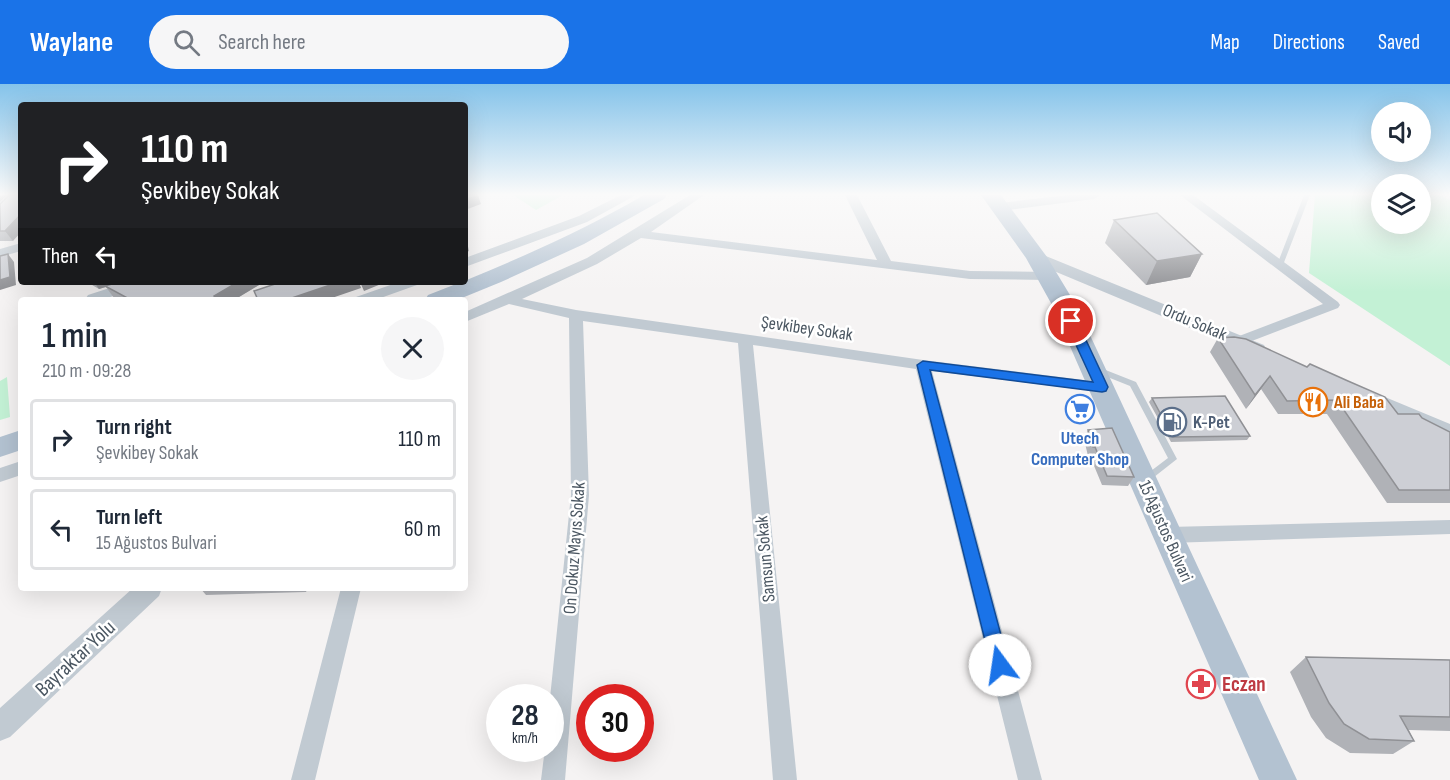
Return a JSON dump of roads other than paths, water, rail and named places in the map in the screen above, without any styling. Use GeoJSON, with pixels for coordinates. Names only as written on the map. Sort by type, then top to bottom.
{"type":"FeatureCollection","features":[{"type":"Feature","properties":{"kind":"main road"},"geometry":{"type":"LineString","coordinates":[[444,297],[506,273],[598,227]]}},
{"type":"Feature","properties":{"kind":"main road","name":"15 Ağustos Bulvari"},"geometry":{"type":"LineString","coordinates":[[1014,227],[1042,267],[1097,377],[1278,780]]}},
{"type":"Feature","properties":{"kind":"main road"},"geometry":{"type":"LineString","coordinates":[[0,447],[18,441]]}},
{"type":"Feature","properties":{"kind":"street"},"geometry":{"type":"LineString","coordinates":[[468,262],[560,227]]}},
{"type":"Feature","properties":{"kind":"street"},"geometry":{"type":"LineString","coordinates":[[468,316],[509,300],[592,261],[649,227]]}},
{"type":"Feature","properties":{"kind":"street"},"geometry":{"type":"LineString","coordinates":[[867,227],[886,264]]}},
{"type":"Feature","properties":{"kind":"street"},"geometry":{"type":"LineString","coordinates":[[1230,227],[1333,304],[1239,341]]}},
{"type":"Feature","properties":{"kind":"street"},"geometry":{"type":"LineString","coordinates":[[639,234],[970,275],[1042,267]]}},
{"type":"Feature","properties":{"kind":"street"},"geometry":{"type":"LineString","coordinates":[[0,253],[18,248]]}},
{"type":"Feature","properties":{"kind":"street","name":"Ordu Sokak"},"geometry":{"type":"LineString","coordinates":[[1042,267],[1269,354]]}},
{"type":"Feature","properties":{"kind":"street"},"geometry":{"type":"LineString","coordinates":[[96,297],[132,285]]}},
{"type":"Feature","properties":{"kind":"street"},"geometry":{"type":"LineString","coordinates":[[369,297],[403,285]]}},
{"type":"Feature","properties":{"kind":"street","name":"Şevkibey Sokak"},"geometry":{"type":"LineString","coordinates":[[509,300],[576,315],[923,365],[1097,377]]}},
{"type":"Feature","properties":{"kind":"street","name":"On Dokuz Mayıs Sokak"},"geometry":{"type":"LineString","coordinates":[[553,780],[580,495],[576,315]]}},
{"type":"Feature","properties":{"kind":"street","name":"Samsun Sokak"},"geometry":{"type":"LineString","coordinates":[[745,339],[785,780]]}},
{"type":"Feature","properties":{"kind":"street"},"geometry":{"type":"LineString","coordinates":[[923,365],[1030,780]]}},
{"type":"Feature","properties":{"kind":"street"},"geometry":{"type":"LineString","coordinates":[[1354,391],[1446,428]]}},
{"type":"Feature","properties":{"kind":"street"},"geometry":{"type":"LineString","coordinates":[[0,475],[18,469]]}},
{"type":"Feature","properties":{"kind":"street"},"geometry":{"type":"LineString","coordinates":[[1168,536],[1450,527]]}},
{"type":"Feature","properties":{"kind":"street","name":"Bayraktar Yolu"},"geometry":{"type":"LineString","coordinates":[[0,727],[147,591]]}},
{"type":"Feature","properties":{"kind":"street"},"geometry":{"type":"LineString","coordinates":[[303,780],[350,591]]}},
{"type":"Feature","properties":{"kind":"lane"},"geometry":{"type":"LineString","coordinates":[[1280,265],[1294,227]]}},
{"type":"Feature","properties":{"kind":"place","name":"Ali Baba"},"geometry":{"type":"Point","coordinates":[1313,402]}},
{"type":"Feature","properties":{"kind":"place","name":"Utech Computer Shop"},"geometry":{"type":"Point","coordinates":[1080,409]}},
{"type":"Feature","properties":{"kind":"place","name":"K-Pet"},"geometry":{"type":"Point","coordinates":[1172,422]}},
{"type":"Feature","properties":{"kind":"place","name":"Eczan"},"geometry":{"type":"Point","coordinates":[1201,684]}}]}
